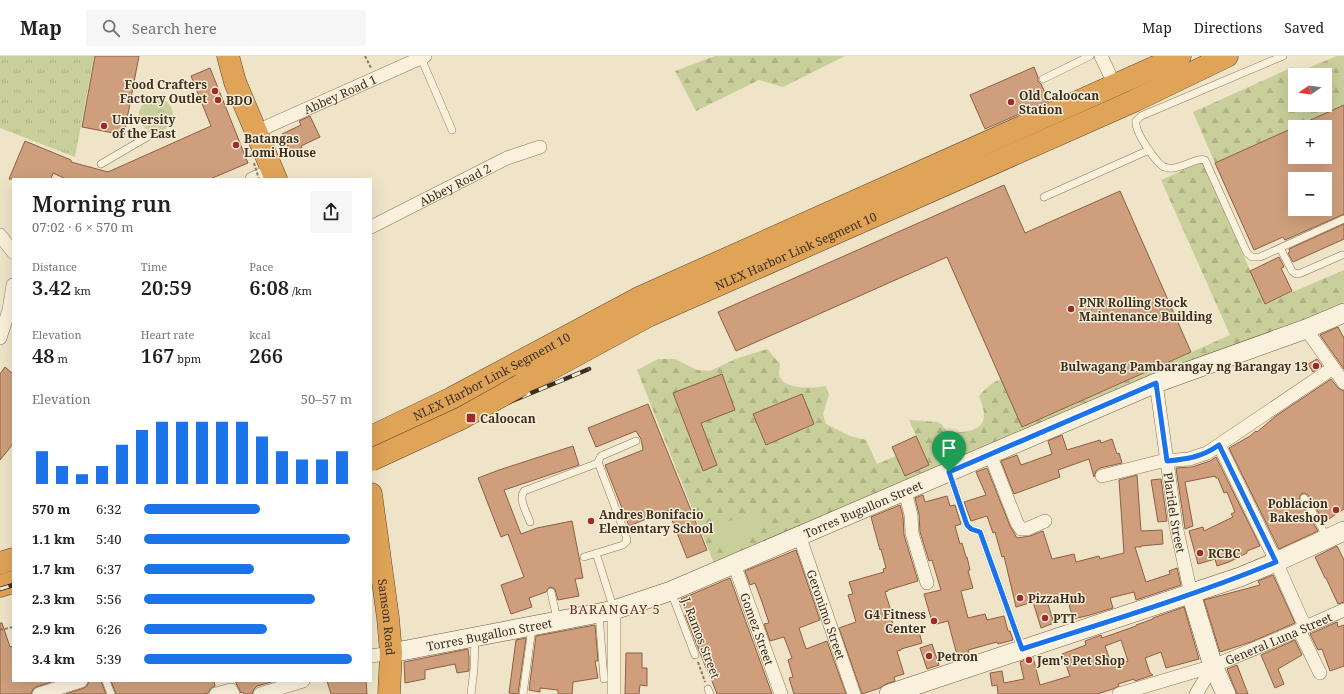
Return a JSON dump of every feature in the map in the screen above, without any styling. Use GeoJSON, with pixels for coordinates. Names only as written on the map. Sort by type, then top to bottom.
{"type":"FeatureCollection","features":[{"type":"Feature","properties":{"kind":"highway"},"geometry":{"type":"LineString","coordinates":[[228,56],[235,82],[255,132],[266,173]]}},
{"type":"Feature","properties":{"kind":"highway"},"geometry":{"type":"LineString","coordinates":[[1117,77],[1171,56]]}},
{"type":"Feature","properties":{"kind":"highway","name":"NLEX Harbor Link Segment 10"},"geometry":{"type":"LineString","coordinates":[[372,437],[452,398],[641,297],[1117,77],[1180,56]]}},
{"type":"Feature","properties":{"kind":"highway","name":"NLEX Harbor Link Segment 10"},"geometry":{"type":"LineString","coordinates":[[372,460],[462,418],[648,316],[1134,101],[1227,56]]}},
{"type":"Feature","properties":{"kind":"highway"},"geometry":{"type":"LineString","coordinates":[[1134,101],[1243,56]]}},
{"type":"Feature","properties":{"kind":"highway","name":"Samson Road"},"geometry":{"type":"LineString","coordinates":[[372,508],[381,654],[389,694]]}},
{"type":"Feature","properties":{"kind":"highway"},"geometry":{"type":"LineString","coordinates":[[0,563],[12,559]]}},
{"type":"Feature","properties":{"kind":"highway"},"geometry":{"type":"LineString","coordinates":[[0,586],[12,582]]}},
{"type":"Feature","properties":{"kind":"street"},"geometry":{"type":"LineString","coordinates":[[1101,56],[1117,77]]}},
{"type":"Feature","properties":{"kind":"street","name":"Abbey Road 1"},"geometry":{"type":"LineString","coordinates":[[255,132],[423,57]]}},
{"type":"Feature","properties":{"kind":"street","name":"Abbey Road 2"},"geometry":{"type":"LineString","coordinates":[[372,226],[507,158],[540,147]]}},
{"type":"Feature","properties":{"kind":"street"},"geometry":{"type":"LineString","coordinates":[[254,178],[266,173]]}},
{"type":"Feature","properties":{"kind":"street"},"geometry":{"type":"LineString","coordinates":[[0,235],[12,251]]}},
{"type":"Feature","properties":{"kind":"street"},"geometry":{"type":"LineString","coordinates":[[0,287],[12,285]]}},
{"type":"Feature","properties":{"kind":"street"},"geometry":{"type":"LineString","coordinates":[[0,338],[9,310],[12,291]]}},
{"type":"Feature","properties":{"kind":"street","name":"Torres Bugallon Street"},"geometry":{"type":"LineString","coordinates":[[381,654],[607,612],[671,591],[1156,383],[1306,329],[1344,313]]}},
{"type":"Feature","properties":{"kind":"street"},"geometry":{"type":"LineString","coordinates":[[1306,329],[1344,383]]}},
{"type":"Feature","properties":{"kind":"street"},"geometry":{"type":"LineString","coordinates":[[1102,476],[1167,461],[1189,459],[1206,453],[1333,368]]}},
{"type":"Feature","properties":{"kind":"street","name":"Plaridel Street"},"geometry":{"type":"LineString","coordinates":[[1156,383],[1176,526],[1191,594]]}},
{"type":"Feature","properties":{"kind":"street"},"geometry":{"type":"LineString","coordinates":[[1219,445],[1276,562],[1320,673]]}},
{"type":"Feature","properties":{"kind":"street"},"geometry":{"type":"LineString","coordinates":[[990,454],[1017,524],[1022,529],[1027,529],[1045,522]]}},
{"type":"Feature","properties":{"kind":"street"},"geometry":{"type":"LineString","coordinates":[[905,491],[911,515],[912,533],[927,583]]}},
{"type":"Feature","properties":{"kind":"street"},"geometry":{"type":"LineString","coordinates":[[889,694],[1240,577],[1344,531]]}},
{"type":"Feature","properties":{"kind":"street","name":"Geronimo Street"},"geometry":{"type":"LineString","coordinates":[[800,536],[854,694]]}},
{"type":"Feature","properties":{"kind":"street","name":"Gomez Street"},"geometry":{"type":"LineString","coordinates":[[734,564],[781,694]]}},
{"type":"Feature","properties":{"kind":"street"},"geometry":{"type":"LineString","coordinates":[[1191,594],[1213,666],[1226,694]]}},
{"type":"Feature","properties":{"kind":"street","name":"General Luna Street"},"geometry":{"type":"LineString","coordinates":[[1119,694],[1137,691],[1213,666],[1344,610]]}},
{"type":"Feature","properties":{"kind":"street"},"geometry":{"type":"LineString","coordinates":[[607,612],[614,694]]}},
{"type":"Feature","properties":{"kind":"street","name":"General Luna Street"},"geometry":{"type":"LineString","coordinates":[[1196,694],[1213,666]]}},
{"type":"Feature","properties":{"kind":"street"},"geometry":{"type":"LineString","coordinates":[[39,694],[78,682]]}},
{"type":"Feature","properties":{"kind":"street"},"geometry":{"type":"LineString","coordinates":[[260,694],[300,682]]}},
{"type":"Feature","properties":{"kind":"street"},"geometry":{"type":"LineString","coordinates":[[216,694],[231,690],[233,694]]}},
{"type":"Feature","properties":{"kind":"lane"},"geometry":{"type":"LineString","coordinates":[[1043,79],[1090,56]]}},
{"type":"Feature","properties":{"kind":"lane"},"geometry":{"type":"LineString","coordinates":[[1283,56],[1137,118],[1135,124],[1136,127],[1149,150],[1161,165],[1169,168],[1178,168],[1200,159],[1205,160],[1249,256],[1256,258],[1260,257],[1344,219]]}},
{"type":"Feature","properties":{"kind":"lane"},"geometry":{"type":"LineString","coordinates":[[423,57],[452,130]]}},
{"type":"Feature","properties":{"kind":"lane"},"geometry":{"type":"LineString","coordinates":[[101,164],[154,134]]}},
{"type":"Feature","properties":{"kind":"lane"},"geometry":{"type":"LineString","coordinates":[[1044,197],[1149,150]]}},
{"type":"Feature","properties":{"kind":"lane"},"geometry":{"type":"LineString","coordinates":[[1280,248],[1292,271],[1296,274],[1342,255]]}},
{"type":"Feature","properties":{"kind":"lane"},"geometry":{"type":"LineString","coordinates":[[584,557],[625,544],[627,539],[598,463],[601,456],[636,441]]}},
{"type":"Feature","properties":{"kind":"lane"},"geometry":{"type":"LineString","coordinates":[[530,522],[521,496],[524,491],[598,463]]}},
{"type":"Feature","properties":{"kind":"lane"},"geometry":{"type":"LineString","coordinates":[[949,472],[967,525],[971,529],[980,532],[1022,649]]}},
{"type":"Feature","properties":{"kind":"lane"},"geometry":{"type":"LineString","coordinates":[[1304,498],[1322,528],[1326,540]]}},
{"type":"Feature","properties":{"kind":"lane"},"geometry":{"type":"LineString","coordinates":[[596,553],[611,596],[607,612],[604,679]]}},
{"type":"Feature","properties":{"kind":"lane","name":"J. Ramos Street"},"geometry":{"type":"LineString","coordinates":[[671,591],[695,655]]}},
{"type":"Feature","properties":{"kind":"lane"},"geometry":{"type":"LineString","coordinates":[[551,592],[558,621]]}},
{"type":"Feature","properties":{"kind":"lane"},"geometry":{"type":"LineString","coordinates":[[523,694],[533,626]]}},
{"type":"Feature","properties":{"kind":"lane"},"geometry":{"type":"LineString","coordinates":[[471,694],[474,670],[475,637]]}},
{"type":"Feature","properties":{"kind":"lane"},"geometry":{"type":"LineString","coordinates":[[106,682],[110,694]]}},
{"type":"Feature","properties":{"kind":"path"},"geometry":{"type":"LineString","coordinates":[[0,630],[12,627]]}},
{"type":"Feature","properties":{"kind":"path","name":"J. Ramos Street"},"geometry":{"type":"LineString","coordinates":[[695,655],[709,691]]}},
{"type":"Feature","properties":{"kind":"green space"},"geometry":{"type":"Polygon","coordinates":[[[0,56],[94,56],[75,157],[0,128],[0,56]]]}},
{"type":"Feature","properties":{"kind":"green space"},"geometry":{"type":"Polygon","coordinates":[[[715,56],[845,56],[783,87],[759,80],[696,111],[675,71],[715,56]]]}},
{"type":"Feature","properties":{"kind":"green space"},"geometry":{"type":"Polygon","coordinates":[[[1337,56],[1344,56],[1344,105],[1332,110],[1332,68],[1308,68],[1337,56]]]}},
{"type":"Feature","properties":{"kind":"green space"},"geometry":{"type":"Polygon","coordinates":[[[1288,69],[1288,112],[1328,112],[1311,120],[1288,120],[1288,130],[1215,163],[1193,112],[1288,69]]]}},
{"type":"Feature","properties":{"kind":"green space"},"geometry":{"type":"Polygon","coordinates":[[[153,98],[159,98],[163,99],[170,105],[173,115],[172,122],[166,129],[159,132],[153,132],[149,131],[142,125],[139,118],[139,112],[140,108],[146,101],[153,98]]]}},
{"type":"Feature","properties":{"kind":"green space"},"geometry":{"type":"Polygon","coordinates":[[[1202,162],[1265,304],[1344,270],[1344,302],[715,566],[637,370],[658,359],[675,359],[697,370],[710,371],[738,358],[767,349],[780,364],[779,374],[781,379],[786,383],[792,386],[807,388],[826,386],[829,395],[823,414],[826,424],[850,436],[866,440],[877,464],[896,456],[929,465],[909,420],[938,422],[948,433],[965,432],[976,428],[983,421],[984,415],[979,396],[994,382],[1001,379],[1023,427],[1230,335],[1161,180],[1202,162]]]}},
{"type":"Feature","properties":{"kind":"green space"},"geometry":{"type":"Polygon","coordinates":[[[752,511],[761,533],[721,550],[712,529],[752,511]]]}},
{"type":"Feature","properties":{"kind":"building"},"geometry":{"type":"Polygon","coordinates":[[[95,56],[139,56],[124,135],[82,127],[95,56]]]}},
{"type":"Feature","properties":{"kind":"building","name":"Old Caloocan Station"},"geometry":{"type":"Polygon","coordinates":[[[1034,67],[1038,81],[1049,101],[985,129],[970,95],[1034,67]]]}},
{"type":"Feature","properties":{"kind":"building"},"geometry":{"type":"Polygon","coordinates":[[[210,68],[248,163],[212,178],[64,178],[53,173],[51,178],[9,179],[25,141],[71,160],[71,162],[108,172],[211,126],[191,76],[210,68]]]}},
{"type":"Feature","properties":{"kind":"building"},"geometry":{"type":"Polygon","coordinates":[[[1344,105],[1344,214],[1285,240],[1283,237],[1254,250],[1215,163],[1288,130],[1288,164],[1332,164],[1332,120],[1311,120],[1328,112],[1332,112],[1332,110],[1344,105]]]}},
{"type":"Feature","properties":{"kind":"building"},"geometry":{"type":"Polygon","coordinates":[[[310,116],[320,137],[301,146],[302,148],[291,153],[282,134],[301,125],[299,121],[310,116]]]}},
{"type":"Feature","properties":{"kind":"building","name":"PNR Rolling Stock Maintenance Building"},"geometry":{"type":"Polygon","coordinates":[[[1004,185],[1025,233],[1120,191],[1191,352],[1022,427],[947,257],[736,351],[718,312],[1004,185]]]}},
{"type":"Feature","properties":{"kind":"building"},"geometry":{"type":"Polygon","coordinates":[[[1344,224],[1344,239],[1293,262],[1288,253],[1290,252],[1289,249],[1344,224]]]}},
{"type":"Feature","properties":{"kind":"building"},"geometry":{"type":"Polygon","coordinates":[[[1279,257],[1284,267],[1281,268],[1292,291],[1265,304],[1250,271],[1279,257]]]}},
{"type":"Feature","properties":{"kind":"building"},"geometry":{"type":"Polygon","coordinates":[[[1338,327],[1344,338],[1344,369],[1320,335],[1338,327]]]}},
{"type":"Feature","properties":{"kind":"building","name":"Bulwagang Pambarangay ng Barangay 13"},"geometry":{"type":"Polygon","coordinates":[[[1317,359],[1322,366],[1313,372],[1308,364],[1317,359]]]}},
{"type":"Feature","properties":{"kind":"building"},"geometry":{"type":"Polygon","coordinates":[[[5,367],[12,373],[12,445],[0,460],[0,374],[5,367]]]}},
{"type":"Feature","properties":{"kind":"building"},"geometry":{"type":"Polygon","coordinates":[[[722,374],[735,410],[701,423],[717,465],[703,471],[673,393],[722,374]]]}},
{"type":"Feature","properties":{"kind":"building"},"geometry":{"type":"Polygon","coordinates":[[[1331,379],[1338,388],[1344,391],[1344,509],[1324,522],[1308,495],[1304,493],[1301,494],[1299,498],[1300,501],[1318,531],[1279,549],[1229,448],[1256,431],[1257,432],[1276,416],[1331,379]]]}},
{"type":"Feature","properties":{"kind":"building"},"geometry":{"type":"Polygon","coordinates":[[[802,394],[814,424],[766,445],[753,414],[802,394]]]}},
{"type":"Feature","properties":{"kind":"building"},"geometry":{"type":"Polygon","coordinates":[[[648,404],[707,550],[687,558],[668,510],[629,526],[605,465],[643,450],[641,439],[636,431],[596,447],[588,428],[648,404]]]}},
{"type":"Feature","properties":{"kind":"building"},"geometry":{"type":"Polygon","coordinates":[[[1062,435],[1067,450],[1100,440],[1101,443],[1112,439],[1122,463],[1100,468],[1096,471],[1094,477],[1089,459],[1058,470],[1060,477],[1014,494],[1001,461],[1017,455],[1021,465],[1052,454],[1048,441],[1062,435]]]}},
{"type":"Feature","properties":{"kind":"building"},"geometry":{"type":"Polygon","coordinates":[[[916,436],[929,465],[905,476],[892,447],[916,436]]]}},
{"type":"Feature","properties":{"kind":"building"},"geometry":{"type":"Polygon","coordinates":[[[573,446],[579,465],[504,490],[521,534],[537,528],[572,521],[583,578],[575,579],[579,596],[558,600],[555,589],[550,587],[546,592],[529,598],[532,607],[511,614],[501,585],[524,577],[508,534],[501,537],[478,478],[573,446]]]}},
{"type":"Feature","properties":{"kind":"building"},"geometry":{"type":"Polygon","coordinates":[[[1216,457],[1260,546],[1247,551],[1247,553],[1229,562],[1217,566],[1215,559],[1198,564],[1189,531],[1203,527],[1204,531],[1233,517],[1231,514],[1235,512],[1227,492],[1224,493],[1218,478],[1215,476],[1185,482],[1193,526],[1185,529],[1176,468],[1192,467],[1210,461],[1216,457]]]}},
{"type":"Feature","properties":{"kind":"building"},"geometry":{"type":"Polygon","coordinates":[[[987,468],[1010,526],[1017,538],[1030,536],[1043,531],[1052,559],[1074,554],[1076,562],[1099,556],[1100,559],[1124,553],[1119,480],[1137,475],[1141,531],[1162,530],[1163,544],[1135,547],[1146,582],[1170,574],[1169,571],[1177,568],[1181,585],[1136,600],[1134,592],[1110,598],[1113,608],[1073,619],[1066,593],[1046,598],[1054,623],[1041,628],[1033,602],[1016,607],[1004,556],[1002,557],[995,532],[993,533],[987,516],[971,521],[964,502],[986,495],[976,472],[987,468]]]}},
{"type":"Feature","properties":{"kind":"building"},"geometry":{"type":"Polygon","coordinates":[[[1161,479],[1167,521],[1158,522],[1151,480],[1161,479]]]}},
{"type":"Feature","properties":{"kind":"building"},"geometry":{"type":"Polygon","coordinates":[[[923,495],[925,502],[947,496],[950,506],[955,505],[961,524],[955,526],[960,544],[962,543],[967,557],[970,570],[968,571],[973,588],[961,591],[968,618],[985,614],[987,620],[1004,616],[1008,631],[1010,631],[1013,640],[998,644],[997,642],[968,650],[970,656],[958,659],[948,621],[933,625],[924,594],[941,590],[932,560],[929,561],[920,532],[919,514],[915,498],[923,495]]]}},
{"type":"Feature","properties":{"kind":"building"},"geometry":{"type":"Polygon","coordinates":[[[900,505],[903,516],[904,535],[918,581],[885,592],[893,617],[891,618],[896,634],[918,628],[922,643],[897,651],[904,674],[894,677],[895,681],[862,694],[839,628],[856,622],[848,595],[853,594],[849,582],[884,572],[883,569],[886,568],[871,517],[900,505]]]}},
{"type":"Feature","properties":{"kind":"building"},"geometry":{"type":"Polygon","coordinates":[[[1337,546],[1344,560],[1344,602],[1338,604],[1315,557],[1337,546]]]}},
{"type":"Feature","properties":{"kind":"building"},"geometry":{"type":"Polygon","coordinates":[[[796,550],[820,620],[799,628],[806,649],[827,641],[846,694],[794,694],[789,678],[793,677],[788,660],[792,658],[784,637],[770,641],[764,624],[769,623],[762,602],[755,583],[750,585],[745,571],[796,550]]]}},
{"type":"Feature","properties":{"kind":"building"},"geometry":{"type":"Polygon","coordinates":[[[1273,575],[1295,623],[1251,642],[1220,652],[1204,600],[1260,585],[1258,581],[1273,575]]]}},
{"type":"Feature","properties":{"kind":"building"},"geometry":{"type":"Polygon","coordinates":[[[730,578],[772,694],[717,694],[685,615],[687,614],[681,599],[730,578]]]}},
{"type":"Feature","properties":{"kind":"building"},"geometry":{"type":"Polygon","coordinates":[[[1184,607],[1199,659],[1166,668],[1161,652],[1145,658],[1150,673],[1153,675],[1135,681],[1134,679],[1118,684],[1119,686],[1113,689],[1097,694],[998,694],[997,685],[992,686],[990,673],[1002,671],[1004,683],[1024,679],[1020,662],[1033,657],[1040,685],[1070,676],[1062,654],[1086,645],[1085,641],[1101,635],[1102,638],[1136,626],[1184,607]],[[1121,640],[1105,646],[1112,666],[1128,661],[1121,640]]]}},
{"type":"Feature","properties":{"kind":"building"},"geometry":{"type":"Polygon","coordinates":[[[1337,622],[1338,627],[1344,625],[1344,666],[1330,671],[1322,649],[1318,650],[1310,634],[1337,622]]]}},
{"type":"Feature","properties":{"kind":"building"},"geometry":{"type":"Polygon","coordinates":[[[0,623],[2,623],[10,647],[12,646],[12,682],[51,682],[36,687],[33,689],[31,694],[0,694],[0,623]]]}},
{"type":"Feature","properties":{"kind":"building"},"geometry":{"type":"Polygon","coordinates":[[[595,625],[598,661],[595,661],[598,678],[573,682],[572,694],[558,694],[558,690],[540,688],[540,692],[529,690],[536,636],[595,625]]]}},
{"type":"Feature","properties":{"kind":"building"},"geometry":{"type":"Polygon","coordinates":[[[526,638],[518,694],[509,693],[516,640],[526,638]]]}},
{"type":"Feature","properties":{"kind":"building"},"geometry":{"type":"Polygon","coordinates":[[[1295,640],[1302,655],[1278,669],[1284,684],[1275,688],[1261,655],[1295,640]]]}},
{"type":"Feature","properties":{"kind":"building","name":"Petron"},"geometry":{"type":"Polygon","coordinates":[[[932,644],[939,665],[927,669],[920,648],[932,644]]]}},
{"type":"Feature","properties":{"kind":"building"},"geometry":{"type":"Polygon","coordinates":[[[468,649],[469,671],[457,673],[455,664],[425,670],[425,679],[405,683],[404,662],[468,649]]]}},
{"type":"Feature","properties":{"kind":"building"},"geometry":{"type":"Polygon","coordinates":[[[626,653],[642,653],[642,668],[647,668],[647,686],[640,685],[639,694],[625,694],[626,653]]]}},
{"type":"Feature","properties":{"kind":"building"},"geometry":{"type":"Polygon","coordinates":[[[1237,665],[1248,694],[1237,694],[1227,669],[1237,665]]]}},
{"type":"Feature","properties":{"kind":"building"},"geometry":{"type":"Polygon","coordinates":[[[89,682],[101,682],[106,694],[66,694],[84,688],[89,682]]]}},
{"type":"Feature","properties":{"kind":"building"},"geometry":{"type":"Polygon","coordinates":[[[111,682],[214,682],[215,686],[211,688],[208,693],[204,694],[116,694],[111,682]]]}},
{"type":"Feature","properties":{"kind":"building"},"geometry":{"type":"Polygon","coordinates":[[[236,682],[271,682],[257,686],[252,694],[241,693],[236,682]]]}},
{"type":"Feature","properties":{"kind":"building"},"geometry":{"type":"Polygon","coordinates":[[[327,682],[366,682],[367,694],[331,694],[327,682]]]}},
{"type":"Feature","properties":{"kind":"railway"},"geometry":{"type":"LineString","coordinates":[[372,455],[471,418],[589,369]]}},
{"type":"Feature","properties":{"kind":"railway"},"geometry":{"type":"LineString","coordinates":[[0,589],[12,585]]}},
{"type":"Feature","properties":{"kind":"place","name":"Food Crafters Factory Outlet"},"geometry":{"type":"Point","coordinates":[215,91]}},
{"type":"Feature","properties":{"kind":"place","name":"BDO"},"geometry":{"type":"Point","coordinates":[218,100]}},
{"type":"Feature","properties":{"kind":"place","name":"Old Caloocan Station"},"geometry":{"type":"Point","coordinates":[1011,102]}},
{"type":"Feature","properties":{"kind":"place","name":"University of the East"},"geometry":{"type":"Point","coordinates":[104,126]}},
{"type":"Feature","properties":{"kind":"place","name":"Batangas Lomi House"},"geometry":{"type":"Point","coordinates":[236,145]}},
{"type":"Feature","properties":{"kind":"place","name":"PNR Rolling Stock Maintenance Building"},"geometry":{"type":"Point","coordinates":[1071,309]}},
{"type":"Feature","properties":{"kind":"place","name":"Bulwagang Pambarangay ng Barangay 13"},"geometry":{"type":"Point","coordinates":[1316,366]}},
{"type":"Feature","properties":{"kind":"place","name":"Caloocan"},"geometry":{"type":"Point","coordinates":[471,418]}},
{"type":"Feature","properties":{"kind":"place","name":"Poblacion Bakeshop"},"geometry":{"type":"Point","coordinates":[1336,510]}},
{"type":"Feature","properties":{"kind":"place","name":"Andres Bonifacio Elementary School"},"geometry":{"type":"Point","coordinates":[591,521]}},
{"type":"Feature","properties":{"kind":"place","name":"RCBC"},"geometry":{"type":"Point","coordinates":[1200,553]}},
{"type":"Feature","properties":{"kind":"place","name":"PizzaHub"},"geometry":{"type":"Point","coordinates":[1020,598]}},
{"type":"Feature","properties":{"kind":"place","name":"PTT"},"geometry":{"type":"Point","coordinates":[1045,618]}},
{"type":"Feature","properties":{"kind":"place","name":"G4 Fitness Center"},"geometry":{"type":"Point","coordinates":[934,621]}},
{"type":"Feature","properties":{"kind":"place","name":"Petron"},"geometry":{"type":"Point","coordinates":[929,656]}},
{"type":"Feature","properties":{"kind":"place","name":"Jem's Pet Shop"},"geometry":{"type":"Point","coordinates":[1029,660]}},
{"type":"Feature","properties":{"kind":"district","name":"BARANGAY 5"},"geometry":{"type":"Point","coordinates":[615,609]}},
{"type":"Feature","properties":{"kind":"route"},"geometry":{"type":"LineString","coordinates":[[1156,383],[1167,461],[1189,459],[1206,453],[1219,445],[1276,562],[1240,577],[1191,594],[1022,649],[980,532],[971,529],[967,525],[949,472],[1156,383]]}}]}
